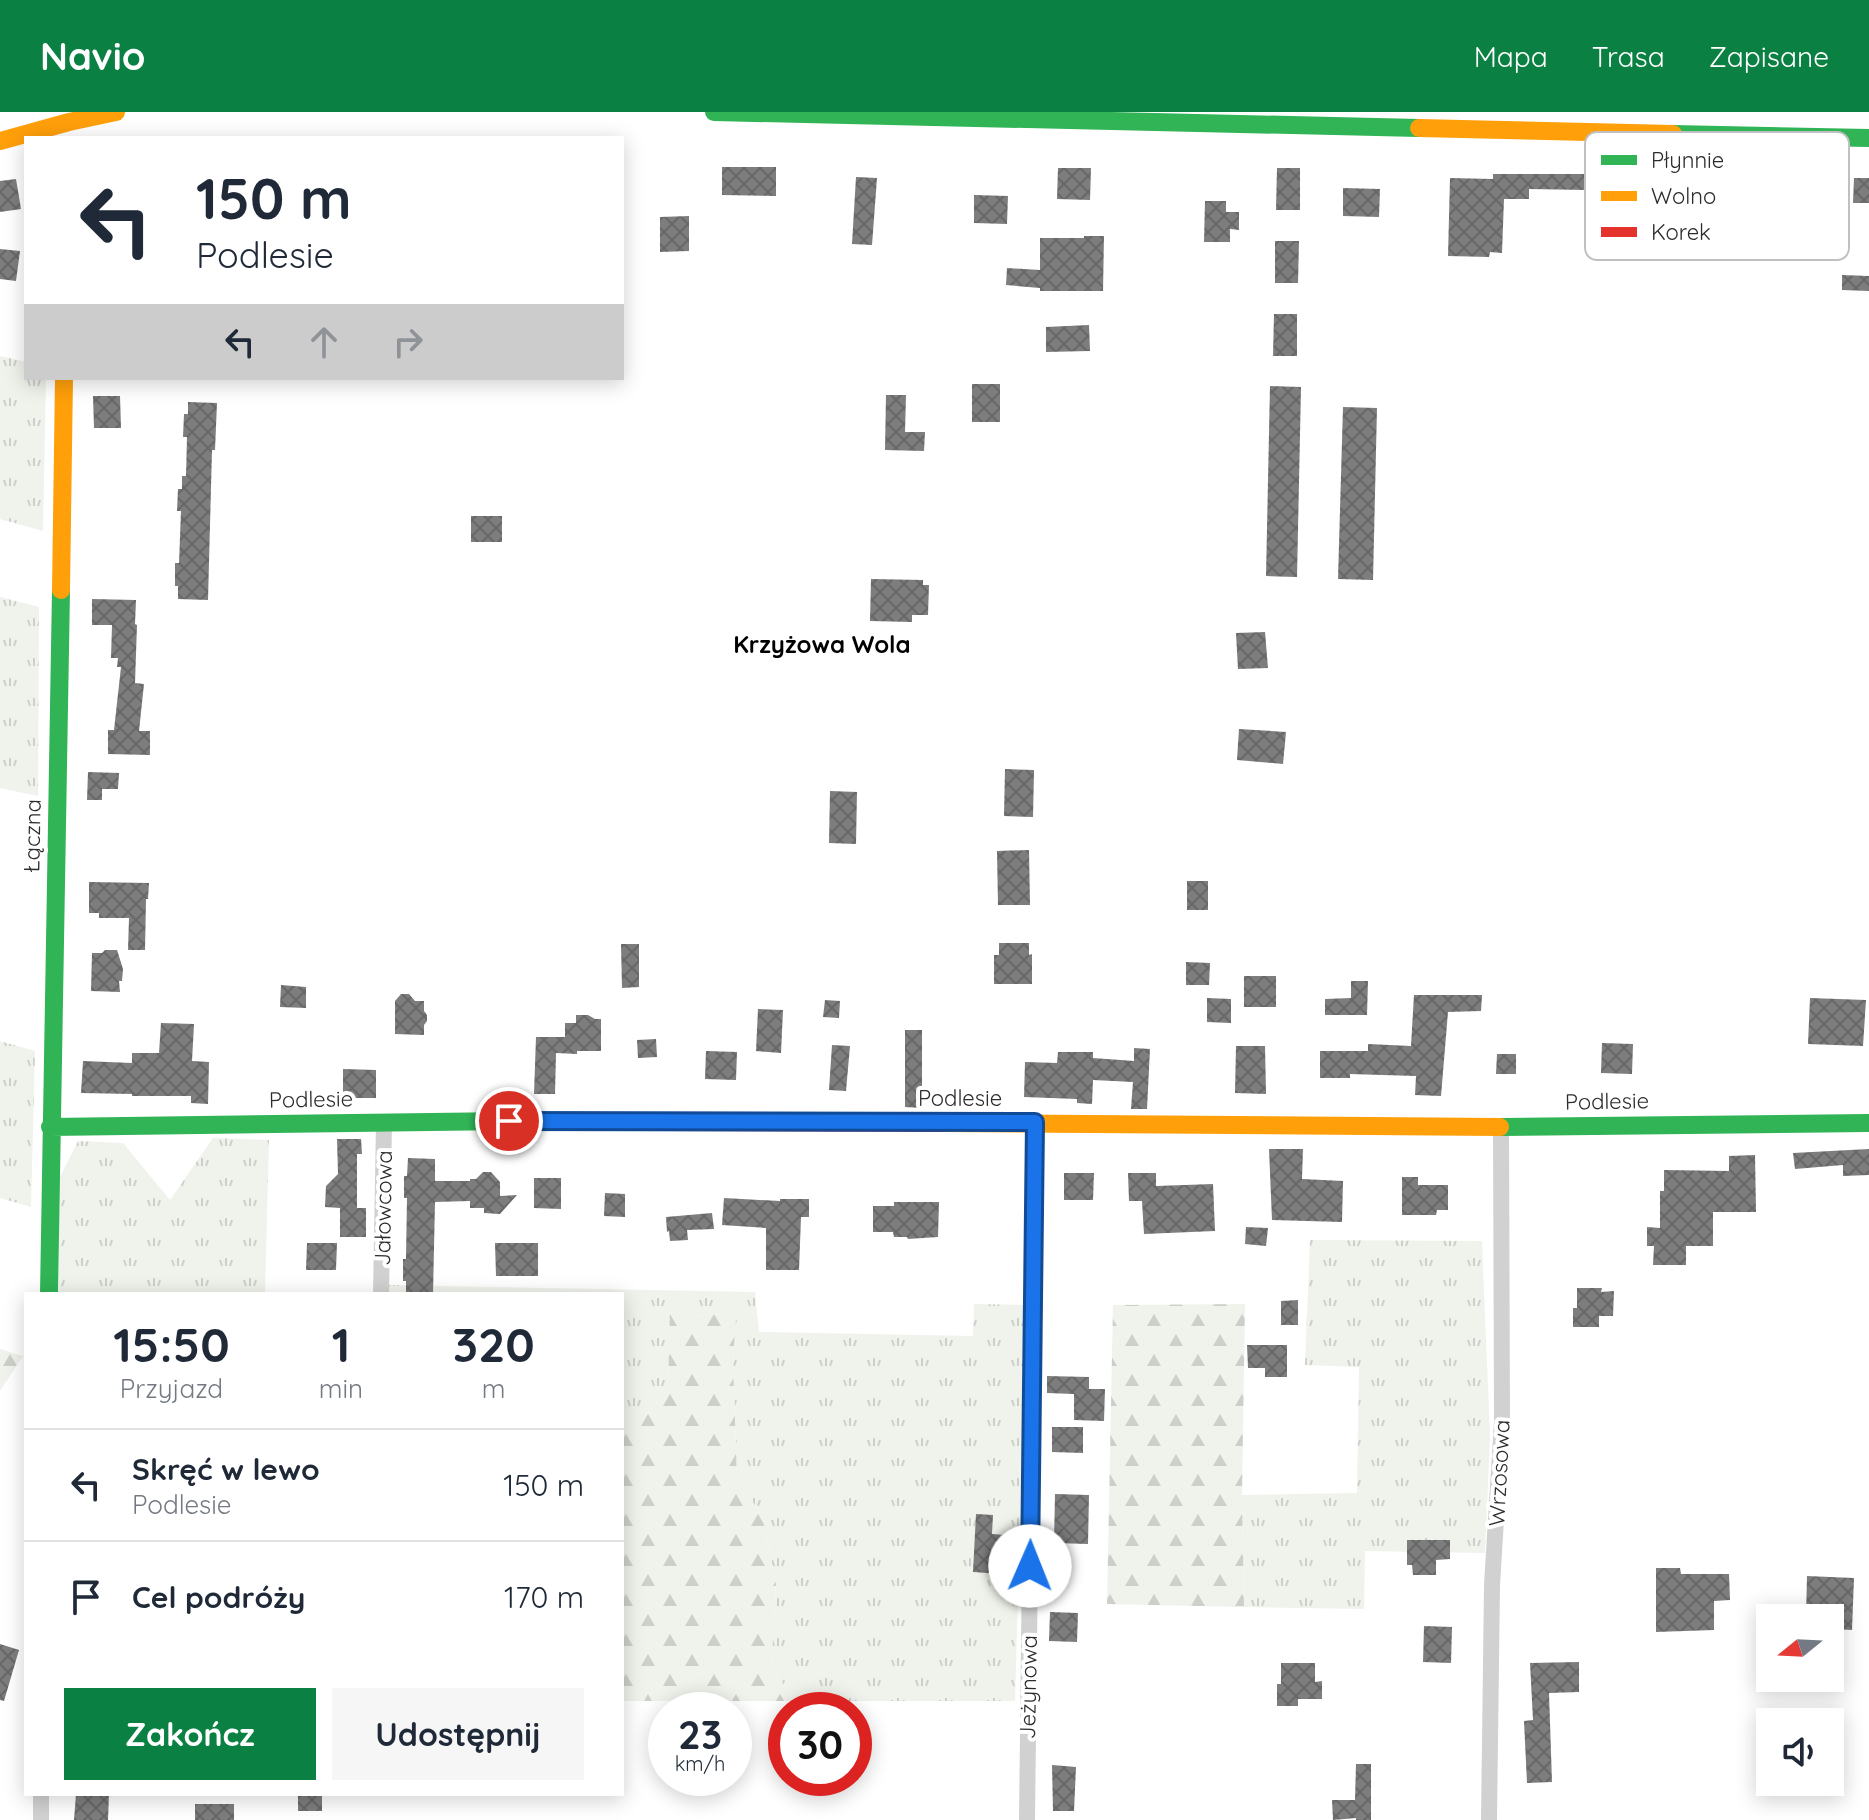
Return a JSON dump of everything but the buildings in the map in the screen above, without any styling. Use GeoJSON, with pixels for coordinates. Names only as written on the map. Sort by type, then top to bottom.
{"type":"FeatureCollection","features":[{"type":"Feature","properties":{"kind":"street"},"geometry":{"type":"LineString","coordinates":[[0,141],[116,112]]}},
{"type":"Feature","properties":{"kind":"street"},"geometry":{"type":"LineString","coordinates":[[714,112],[1602,132]]}},
{"type":"Feature","properties":{"kind":"street"},"geometry":{"type":"LineString","coordinates":[[1849,138],[1869,138]]}},
{"type":"Feature","properties":{"kind":"street","name":"Łączna"},"geometry":{"type":"LineString","coordinates":[[49,1292],[64,380]]}},
{"type":"Feature","properties":{"kind":"street","name":"Podlesie"},"geometry":{"type":"LineString","coordinates":[[50,1127],[509,1121],[1501,1127],[1869,1123]]}},
{"type":"Feature","properties":{"kind":"street","name":"Jałowcowa"},"geometry":{"type":"LineString","coordinates":[[381,1292],[384,1122]]}},
{"type":"Feature","properties":{"kind":"street","name":"Jeżynowa"},"geometry":{"type":"LineString","coordinates":[[1027,1820],[1035,1122]]}},
{"type":"Feature","properties":{"kind":"street","name":"Wrzosowa"},"geometry":{"type":"LineString","coordinates":[[1489,1820],[1492,1585],[1502,1421],[1501,1127]]}},
{"type":"Feature","properties":{"kind":"street"},"geometry":{"type":"LineString","coordinates":[[41,1796],[41,1820]]}},
{"type":"Feature","properties":{"kind":"green space"},"geometry":{"type":"Polygon","coordinates":[[[0,356],[24,362],[24,380],[46,380],[43,531],[0,519],[0,356]]]}},
{"type":"Feature","properties":{"kind":"green space"},"geometry":{"type":"Polygon","coordinates":[[[0,597],[39,607],[38,796],[0,788],[0,597]]]}},
{"type":"Feature","properties":{"kind":"green space"},"geometry":{"type":"Polygon","coordinates":[[[0,1041],[35,1051],[31,1207],[0,1198],[0,1041]]]}},
{"type":"Feature","properties":{"kind":"green space"},"geometry":{"type":"Polygon","coordinates":[[[213,1138],[269,1140],[265,1292],[59,1292],[59,1179],[78,1141],[123,1143],[170,1200],[213,1138]]]}},
{"type":"Feature","properties":{"kind":"green space"},"geometry":{"type":"Polygon","coordinates":[[[1310,1240],[1482,1241],[1490,1437],[1485,1553],[1365,1551],[1364,1609],[1244,1607],[1242,1495],[1357,1493],[1359,1367],[1305,1365],[1310,1240]]]}},
{"type":"Feature","properties":{"kind":"green space"},"geometry":{"type":"Polygon","coordinates":[[[389,1285],[755,1292],[759,1332],[973,1336],[974,1304],[1026,1305],[1015,1701],[872,1701],[872,1692],[788,1692],[771,1665],[776,1584],[763,1518],[737,1478],[733,1362],[736,1313],[693,1316],[670,1302],[668,1388],[643,1419],[624,1413],[624,1292],[388,1292],[389,1285]]]}},
{"type":"Feature","properties":{"kind":"green space"},"geometry":{"type":"Polygon","coordinates":[[[670,1301],[693,1316],[736,1313],[733,1362],[737,1478],[763,1518],[776,1584],[771,1665],[788,1692],[768,1692],[768,1701],[752,1701],[752,1692],[648,1692],[648,1701],[624,1701],[624,1413],[643,1419],[668,1388],[670,1301]]]}},
{"type":"Feature","properties":{"kind":"green space"},"geometry":{"type":"Polygon","coordinates":[[[1245,1304],[1244,1607],[1107,1604],[1113,1305],[1245,1304]]]}},
{"type":"Feature","properties":{"kind":"green space"},"geometry":{"type":"Polygon","coordinates":[[[0,1349],[23,1356],[0,1391],[0,1349]]]}},
{"type":"Feature","properties":{"kind":"traffic: fast"},"geometry":{"type":"LineString","coordinates":[[714,112],[1419,128]]}},
{"type":"Feature","properties":{"kind":"traffic: fast"},"geometry":{"type":"LineString","coordinates":[[1849,138],[1869,138]]}},
{"type":"Feature","properties":{"kind":"traffic: fast"},"geometry":{"type":"LineString","coordinates":[[49,1292],[61,590]]}},
{"type":"Feature","properties":{"kind":"traffic: fast"},"geometry":{"type":"LineString","coordinates":[[50,1127],[662,1122]]}},
{"type":"Feature","properties":{"kind":"traffic: fast"},"geometry":{"type":"LineString","coordinates":[[1500,1127],[1869,1123]]}},
{"type":"Feature","properties":{"kind":"traffic: slow"},"geometry":{"type":"LineString","coordinates":[[0,141],[116,112]]}},
{"type":"Feature","properties":{"kind":"traffic: slow"},"geometry":{"type":"LineString","coordinates":[[1419,128],[1588,132]]}},
{"type":"Feature","properties":{"kind":"traffic: slow"},"geometry":{"type":"LineString","coordinates":[[61,590],[64,380]]}},
{"type":"Feature","properties":{"kind":"traffic: slow"},"geometry":{"type":"LineString","coordinates":[[942,1123],[1500,1127]]}},
{"type":"Feature","properties":{"kind":"traffic: jam"},"geometry":{"type":"LineString","coordinates":[[662,1122],[942,1123]]}},
{"type":"Feature","properties":{"kind":"district","name":"Krzyżowa Wola"},"geometry":{"type":"Point","coordinates":[822,645]}},
{"type":"Feature","properties":{"kind":"route"},"geometry":{"type":"LineString","coordinates":[[509,1121],[1035,1122],[1030,1566]]}}]}
